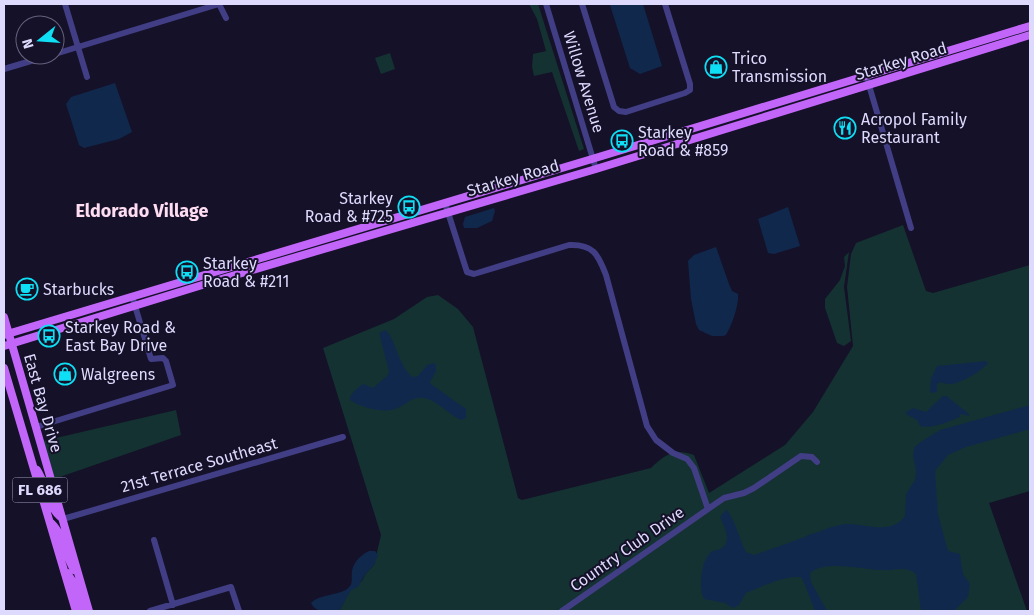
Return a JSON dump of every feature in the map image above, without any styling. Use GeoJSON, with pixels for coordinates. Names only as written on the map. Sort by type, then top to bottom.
{"type":"FeatureCollection","features":[{"type":"Feature","properties":{"kind":"main road","name":"Starkey Road"},"geometry":{"type":"LineString","coordinates":[[6,334],[1030,26]]}},
{"type":"Feature","properties":{"kind":"main road","name":"Starkey Road"},"geometry":{"type":"LineString","coordinates":[[8,345],[596,169],[1030,35]]}},
{"type":"Feature","properties":{"kind":"main road","name":"East Bay Drive"},"geometry":{"type":"LineString","coordinates":[[4,317],[8,345],[36,427],[89,611]]}},
{"type":"Feature","properties":{"kind":"main road","name":"East Bay Drive"},"geometry":{"type":"LineString","coordinates":[[4,368],[76,611]]}},
{"type":"Feature","properties":{"kind":"main road"},"geometry":{"type":"LineString","coordinates":[[31,459],[42,478],[52,508],[63,519]]}},
{"type":"Feature","properties":{"kind":"main road"},"geometry":{"type":"LineString","coordinates":[[49,522],[59,533],[68,560],[80,578]]}},
{"type":"Feature","properties":{"kind":"main road"},"geometry":{"type":"LineString","coordinates":[[64,570],[73,582],[82,611]]}},
{"type":"Feature","properties":{"kind":"street"},"geometry":{"type":"LineString","coordinates":[[65,4],[87,77]]}},
{"type":"Feature","properties":{"kind":"street"},"geometry":{"type":"LineString","coordinates":[[65,51],[219,4],[226,18]]}},
{"type":"Feature","properties":{"kind":"street","name":"Willow Avenue"},"geometry":{"type":"LineString","coordinates":[[546,4],[596,169]]}},
{"type":"Feature","properties":{"kind":"street"},"geometry":{"type":"LineString","coordinates":[[582,4],[614,107],[619,111],[626,112],[685,94],[690,90],[690,84],[665,4]]}},
{"type":"Feature","properties":{"kind":"street"},"geometry":{"type":"LineString","coordinates":[[4,69],[17,65]]}},
{"type":"Feature","properties":{"kind":"street"},"geometry":{"type":"LineString","coordinates":[[866,76],[911,228]]}},
{"type":"Feature","properties":{"kind":"street"},"geometry":{"type":"LineString","coordinates":[[445,203],[448,212]]}},
{"type":"Feature","properties":{"kind":"street","name":"Country Club Drive"},"geometry":{"type":"LineString","coordinates":[[448,212],[467,272],[474,274],[569,245],[582,245],[593,251],[601,262],[606,275],[647,426],[656,440],[673,453],[687,459],[694,468],[708,509]]}},
{"type":"Feature","properties":{"kind":"street"},"geometry":{"type":"LineString","coordinates":[[36,427],[173,385],[166,361],[163,358],[151,359],[132,296]]}},
{"type":"Feature","properties":{"kind":"street","name":"21st Terrace Southeast"},"geometry":{"type":"LineString","coordinates":[[63,519],[343,437]]}},
{"type":"Feature","properties":{"kind":"street","name":"Country Club Drive"},"geometry":{"type":"LineString","coordinates":[[562,611],[724,498],[744,493],[754,488],[801,456],[812,457],[817,462]]}},
{"type":"Feature","properties":{"kind":"street"},"geometry":{"type":"LineString","coordinates":[[154,540],[173,605]]}},
{"type":"Feature","properties":{"kind":"street"},"geometry":{"type":"LineString","coordinates":[[150,611],[163,610],[173,605],[231,587],[239,611]]}},
{"type":"Feature","properties":{"kind":"green space"},"geometry":{"type":"Polygon","coordinates":[[[529,4],[538,4],[584,149],[579,151],[552,72],[534,76],[532,67],[533,54],[546,51],[537,19],[529,4]]]}},
{"type":"Feature","properties":{"kind":"green space"},"geometry":{"type":"Polygon","coordinates":[[[390,53],[395,69],[381,74],[375,58],[390,53]]]}},
{"type":"Feature","properties":{"kind":"green space"},"geometry":{"type":"Polygon","coordinates":[[[903,225],[926,291],[933,293],[1030,265],[1030,491],[989,503],[1027,611],[339,611],[351,589],[362,581],[366,573],[374,565],[381,535],[323,348],[394,319],[427,297],[438,295],[458,309],[473,327],[518,498],[522,500],[651,468],[661,459],[676,452],[694,455],[709,493],[785,445],[813,412],[853,346],[847,287],[851,254],[856,243],[903,225]]]}},
{"type":"Feature","properties":{"kind":"green space"},"geometry":{"type":"Polygon","coordinates":[[[849,252],[844,287],[851,341],[844,346],[837,343],[825,308],[825,299],[840,280],[845,266],[844,257],[849,252]]]}},
{"type":"Feature","properties":{"kind":"green space"},"geometry":{"type":"Polygon","coordinates":[[[176,410],[181,435],[54,479],[43,441],[176,410]]]}},
{"type":"Feature","properties":{"kind":"water"},"geometry":{"type":"Polygon","coordinates":[[[643,4],[662,66],[640,74],[630,68],[610,5],[643,4]]]}},
{"type":"Feature","properties":{"kind":"water"},"geometry":{"type":"Polygon","coordinates":[[[115,83],[132,132],[119,139],[84,148],[79,145],[66,104],[71,97],[115,83]]]}},
{"type":"Feature","properties":{"kind":"water"},"geometry":{"type":"Polygon","coordinates":[[[788,207],[800,246],[774,254],[768,253],[758,219],[788,207]]]}},
{"type":"Feature","properties":{"kind":"water"},"geometry":{"type":"Polygon","coordinates":[[[494,208],[492,221],[477,228],[464,228],[465,217],[494,208]]]}},
{"type":"Feature","properties":{"kind":"water"},"geometry":{"type":"Polygon","coordinates":[[[716,247],[732,291],[738,294],[733,321],[726,335],[723,336],[712,336],[699,330],[696,324],[691,299],[688,261],[694,255],[716,247]]]}},
{"type":"Feature","properties":{"kind":"water"},"geometry":{"type":"Polygon","coordinates":[[[385,330],[391,338],[403,365],[412,377],[418,376],[427,365],[434,363],[436,365],[436,371],[430,382],[431,384],[466,409],[466,418],[461,420],[434,402],[424,398],[413,399],[393,410],[367,408],[350,400],[353,393],[363,384],[373,388],[388,375],[389,371],[379,333],[385,330]]]}},
{"type":"Feature","properties":{"kind":"water"},"geometry":{"type":"Polygon","coordinates":[[[986,361],[988,363],[981,370],[971,376],[951,384],[938,383],[937,392],[930,392],[931,378],[937,366],[986,361]]]}},
{"type":"Feature","properties":{"kind":"water"},"geometry":{"type":"Polygon","coordinates":[[[943,396],[947,396],[970,416],[960,414],[960,417],[945,423],[925,427],[920,426],[917,420],[907,415],[906,412],[913,408],[926,412],[943,396]]]}},
{"type":"Feature","properties":{"kind":"water"},"geometry":{"type":"Polygon","coordinates":[[[1030,405],[1030,429],[966,447],[948,455],[935,471],[938,514],[948,551],[960,554],[963,574],[970,584],[968,597],[954,611],[921,611],[916,574],[912,571],[845,566],[825,567],[810,573],[811,582],[827,611],[815,611],[802,578],[797,577],[774,582],[746,593],[738,606],[733,608],[725,603],[704,599],[701,589],[702,570],[710,553],[720,549],[726,543],[724,525],[720,517],[726,510],[733,520],[746,552],[754,555],[831,527],[846,524],[877,527],[892,526],[905,516],[906,494],[915,480],[914,448],[919,443],[940,430],[1030,405]]]}},
{"type":"Feature","properties":{"kind":"water"},"geometry":{"type":"Polygon","coordinates":[[[369,551],[375,551],[378,555],[374,565],[366,573],[358,587],[351,590],[339,611],[323,611],[313,607],[311,603],[315,600],[347,589],[350,586],[354,564],[369,551]]]}},
{"type":"Feature","properties":{"kind":"place","name":"Trico Transmission"},"geometry":{"type":"Point","coordinates":[716,67]}},
{"type":"Feature","properties":{"kind":"place","name":"Acropol Family Restaurant"},"geometry":{"type":"Point","coordinates":[845,128]}},
{"type":"Feature","properties":{"kind":"place","name":"Starkey Road & #859"},"geometry":{"type":"Point","coordinates":[622,141]}},
{"type":"Feature","properties":{"kind":"place","name":"Starkey Road & #725"},"geometry":{"type":"Point","coordinates":[409,207]}},
{"type":"Feature","properties":{"kind":"place","name":"Starkey Road & #211"},"geometry":{"type":"Point","coordinates":[187,272]}},
{"type":"Feature","properties":{"kind":"place","name":"Starbucks"},"geometry":{"type":"Point","coordinates":[27,289]}},
{"type":"Feature","properties":{"kind":"place","name":"Starkey Road & East Bay Drive"},"geometry":{"type":"Point","coordinates":[49,336]}},
{"type":"Feature","properties":{"kind":"place","name":"Walgreens"},"geometry":{"type":"Point","coordinates":[65,374]}},
{"type":"Feature","properties":{"kind":"district","name":"Eldorado Village"},"geometry":{"type":"Point","coordinates":[142,211]}}]}
